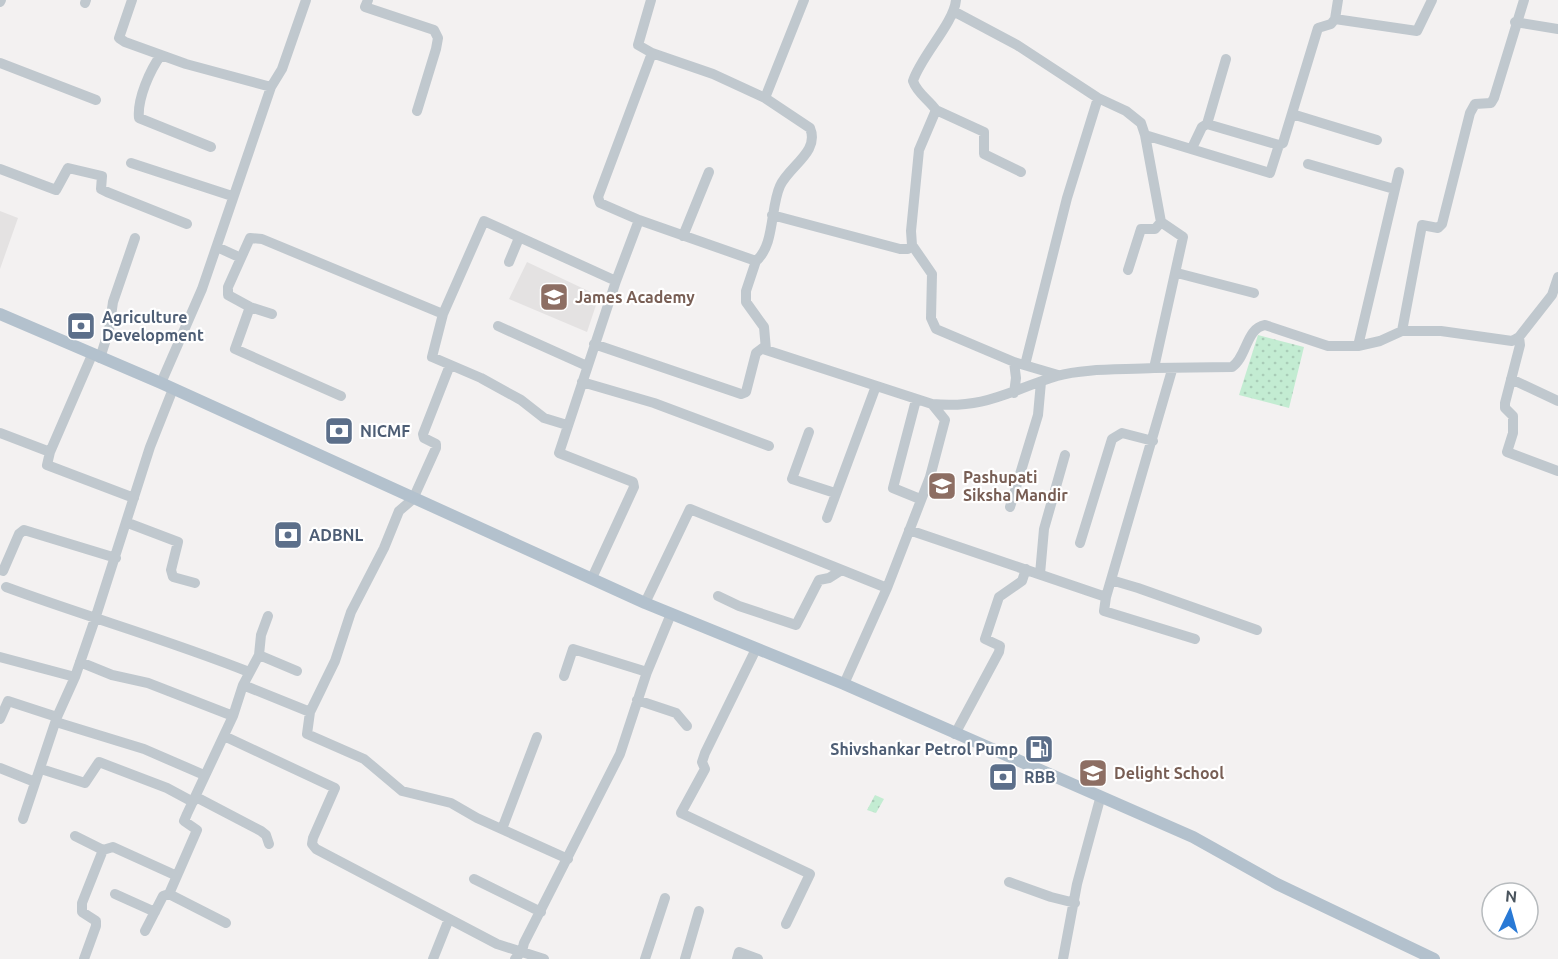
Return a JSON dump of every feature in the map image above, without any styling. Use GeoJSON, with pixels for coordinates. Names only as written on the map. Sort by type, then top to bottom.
{"type":"FeatureCollection","features":[{"type":"Feature","properties":{"kind":"main road"},"geometry":{"type":"LineString","coordinates":[[0,314],[167,386],[645,603],[844,684],[1193,837],[1277,884],[1434,959]]}},
{"type":"Feature","properties":{"kind":"street"},"geometry":{"type":"LineString","coordinates":[[132,0],[119,38],[229,78],[271,87]]}},
{"type":"Feature","properties":{"kind":"street"},"geometry":{"type":"LineString","coordinates":[[22,819],[56,720],[75,677],[128,523],[167,386],[217,247],[232,196],[271,87],[282,69],[306,0]]}},
{"type":"Feature","properties":{"kind":"street"},"geometry":{"type":"LineString","coordinates":[[368,0],[365,7],[434,30],[438,39],[417,111]]}},
{"type":"Feature","properties":{"kind":"street"},"geometry":{"type":"LineString","coordinates":[[651,0],[638,45],[652,53],[713,74],[765,98],[810,128],[813,135],[805,156],[790,168],[780,187],[766,241],[756,261],[746,291],[746,302],[764,327],[764,347]]}},
{"type":"Feature","properties":{"kind":"street"},"geometry":{"type":"LineString","coordinates":[[765,98],[804,0]]}},
{"type":"Feature","properties":{"kind":"street"},"geometry":{"type":"LineString","coordinates":[[956,0],[955,12],[942,28],[913,81],[916,90],[928,98],[936,110],[984,132],[984,154],[1021,172]]}},
{"type":"Feature","properties":{"kind":"street"},"geometry":{"type":"LineString","coordinates":[[1145,135],[1270,172],[1279,145],[1283,143],[1318,28],[1330,24],[1335,19],[1338,0]]}},
{"type":"Feature","properties":{"kind":"street"},"geometry":{"type":"LineString","coordinates":[[1335,19],[1417,30],[1432,0]]}},
{"type":"Feature","properties":{"kind":"street"},"geometry":{"type":"LineString","coordinates":[[1402,331],[1422,225],[1438,228],[1442,224],[1470,112],[1475,104],[1491,103],[1494,98],[1515,22],[1524,0]]}},
{"type":"Feature","properties":{"kind":"street"},"geometry":{"type":"LineString","coordinates":[[955,12],[1017,45],[1098,98],[1126,111],[1141,123],[1161,222],[1183,237],[1177,273],[1154,368]]}},
{"type":"Feature","properties":{"kind":"street"},"geometry":{"type":"LineString","coordinates":[[1515,22],[1558,29]]}},
{"type":"Feature","properties":{"kind":"street"},"geometry":{"type":"LineString","coordinates":[[652,53],[598,197],[600,203],[639,220],[756,261]]}},
{"type":"Feature","properties":{"kind":"street"},"geometry":{"type":"LineString","coordinates":[[161,55],[154,65],[138,110],[139,118],[211,147]]}},
{"type":"Feature","properties":{"kind":"street"},"geometry":{"type":"LineString","coordinates":[[1192,148],[1202,127],[1207,124],[1226,59]]}},
{"type":"Feature","properties":{"kind":"street"},"geometry":{"type":"LineString","coordinates":[[0,63],[96,100]]}},
{"type":"Feature","properties":{"kind":"street"},"geometry":{"type":"LineString","coordinates":[[1025,365],[1067,198],[1098,98]]}},
{"type":"Feature","properties":{"kind":"street"},"geometry":{"type":"LineString","coordinates":[[936,110],[919,150],[912,245],[932,274],[931,318],[936,329],[1014,362],[1058,375]]}},
{"type":"Feature","properties":{"kind":"street"},"geometry":{"type":"LineString","coordinates":[[1292,114],[1377,140]]}},
{"type":"Feature","properties":{"kind":"street"},"geometry":{"type":"LineString","coordinates":[[1207,124],[1279,145]]}},
{"type":"Feature","properties":{"kind":"street"},"geometry":{"type":"LineString","coordinates":[[131,163],[232,196]]}},
{"type":"Feature","properties":{"kind":"street"},"geometry":{"type":"LineString","coordinates":[[1308,165],[1394,189]]}},
{"type":"Feature","properties":{"kind":"street"},"geometry":{"type":"LineString","coordinates":[[0,169],[56,189],[68,168],[91,171],[102,176],[101,189],[187,224]]}},
{"type":"Feature","properties":{"kind":"street"},"geometry":{"type":"LineString","coordinates":[[683,236],[709,172]]}},
{"type":"Feature","properties":{"kind":"street"},"geometry":{"type":"LineString","coordinates":[[1358,346],[1399,172]]}},
{"type":"Feature","properties":{"kind":"street"},"geometry":{"type":"LineString","coordinates":[[771,215],[900,249],[908,249],[912,245]]}},
{"type":"Feature","properties":{"kind":"street"},"geometry":{"type":"LineString","coordinates":[[592,578],[634,488],[633,482],[559,453],[594,344],[639,220]]}},
{"type":"Feature","properties":{"kind":"street"},"geometry":{"type":"LineString","coordinates":[[1128,270],[1140,229],[1155,229],[1161,222]]}},
{"type":"Feature","properties":{"kind":"street"},"geometry":{"type":"LineString","coordinates":[[567,425],[544,418],[521,400],[431,354],[443,314],[483,223],[616,281]]}},
{"type":"Feature","properties":{"kind":"street"},"geometry":{"type":"LineString","coordinates":[[134,498],[47,465],[50,452],[110,330],[113,302],[135,238]]}},
{"type":"Feature","properties":{"kind":"street"},"geometry":{"type":"LineString","coordinates":[[272,314],[250,307],[228,295],[228,286],[250,238],[262,239],[443,314]]}},
{"type":"Feature","properties":{"kind":"street"},"geometry":{"type":"LineString","coordinates":[[509,262],[519,238]]}},
{"type":"Feature","properties":{"kind":"street"},"geometry":{"type":"LineString","coordinates":[[217,247],[241,258]]}},
{"type":"Feature","properties":{"kind":"street"},"geometry":{"type":"LineString","coordinates":[[1177,273],[1254,293]]}},
{"type":"Feature","properties":{"kind":"street"},"geometry":{"type":"LineString","coordinates":[[764,347],[779,355],[916,400],[958,406],[993,400],[1058,375],[1154,368],[1172,370],[1232,367],[1238,363],[1254,330],[1265,325],[1328,346],[1358,346],[1380,341],[1402,331],[1441,331],[1512,341],[1519,337],[1552,295],[1558,277]]}},
{"type":"Feature","properties":{"kind":"street"},"geometry":{"type":"LineString","coordinates":[[250,307],[236,349],[340,396]]}},
{"type":"Feature","properties":{"kind":"street"},"geometry":{"type":"LineString","coordinates":[[498,326],[587,366]]}},
{"type":"Feature","properties":{"kind":"street"},"geometry":{"type":"LineString","coordinates":[[1519,337],[1520,345],[1505,403],[1505,408],[1513,416],[1513,434],[1507,452],[1558,471]]}},
{"type":"Feature","properties":{"kind":"street"},"geometry":{"type":"LineString","coordinates":[[594,344],[741,394],[746,392],[756,353],[764,347]]}},
{"type":"Feature","properties":{"kind":"street"},"geometry":{"type":"LineString","coordinates":[[1014,362],[1016,378],[1014,393]]}},
{"type":"Feature","properties":{"kind":"street"},"geometry":{"type":"LineString","coordinates":[[450,365],[423,434],[424,438],[436,444],[436,448],[413,499],[399,511],[384,548],[351,612],[335,661],[310,712],[307,734],[364,759],[402,791],[451,804],[568,859]]}},
{"type":"Feature","properties":{"kind":"street"},"geometry":{"type":"LineString","coordinates":[[1172,370],[1106,597],[1104,611],[1195,639]]}},
{"type":"Feature","properties":{"kind":"street"},"geometry":{"type":"LineString","coordinates":[[1511,379],[1558,401]]}},
{"type":"Feature","properties":{"kind":"street"},"geometry":{"type":"LineString","coordinates":[[582,382],[654,404],[769,446]]}},
{"type":"Feature","properties":{"kind":"street"},"geometry":{"type":"LineString","coordinates":[[1010,507],[1038,415],[1041,382]]}},
{"type":"Feature","properties":{"kind":"street"},"geometry":{"type":"LineString","coordinates":[[827,518],[876,386]]}},
{"type":"Feature","properties":{"kind":"street"},"geometry":{"type":"LineString","coordinates":[[916,400],[893,488],[920,499]]}},
{"type":"Feature","properties":{"kind":"street"},"geometry":{"type":"LineString","coordinates":[[932,404],[945,420]]}},
{"type":"Feature","properties":{"kind":"street"},"geometry":{"type":"LineString","coordinates":[[844,684],[887,588],[930,477],[945,420],[958,406]]}},
{"type":"Feature","properties":{"kind":"street"},"geometry":{"type":"LineString","coordinates":[[809,432],[792,479],[835,494]]}},
{"type":"Feature","properties":{"kind":"street"},"geometry":{"type":"LineString","coordinates":[[0,433],[50,452]]}},
{"type":"Feature","properties":{"kind":"street"},"geometry":{"type":"LineString","coordinates":[[1080,543],[1112,439],[1122,433],[1153,441]]}},
{"type":"Feature","properties":{"kind":"street"},"geometry":{"type":"LineString","coordinates":[[1040,574],[1044,529],[1065,455]]}},
{"type":"Feature","properties":{"kind":"street"},"geometry":{"type":"LineString","coordinates":[[645,603],[690,509],[840,572],[887,588]]}},
{"type":"Feature","properties":{"kind":"street"},"geometry":{"type":"LineString","coordinates":[[128,523],[178,542],[171,570],[173,577],[195,583]]}},
{"type":"Feature","properties":{"kind":"street"},"geometry":{"type":"LineString","coordinates":[[3,571],[20,531],[24,530],[116,558]]}},
{"type":"Feature","properties":{"kind":"street"},"geometry":{"type":"LineString","coordinates":[[909,530],[1106,597]]}},
{"type":"Feature","properties":{"kind":"street"},"geometry":{"type":"LineString","coordinates":[[955,734],[999,652],[999,646],[985,639],[999,597],[1022,581],[1026,569]]}},
{"type":"Feature","properties":{"kind":"street"},"geometry":{"type":"LineString","coordinates":[[718,596],[739,606],[796,625],[819,580],[840,572]]}},
{"type":"Feature","properties":{"kind":"street"},"geometry":{"type":"LineString","coordinates":[[1111,580],[1257,630]]}},
{"type":"Feature","properties":{"kind":"street"},"geometry":{"type":"LineString","coordinates":[[6,588],[186,647],[249,672]]}},
{"type":"Feature","properties":{"kind":"street"},"geometry":{"type":"LineString","coordinates":[[519,955],[620,754],[647,672],[672,614]]}},
{"type":"Feature","properties":{"kind":"street"},"geometry":{"type":"LineString","coordinates":[[169,894],[197,830],[184,821],[233,716],[243,685],[259,655],[261,635],[268,616]]}},
{"type":"Feature","properties":{"kind":"street"},"geometry":{"type":"LineString","coordinates":[[564,676],[573,648],[647,672]]}},
{"type":"Feature","properties":{"kind":"street"},"geometry":{"type":"LineString","coordinates":[[756,649],[705,753],[702,762],[705,769],[681,813],[810,874],[786,924]]}},
{"type":"Feature","properties":{"kind":"street"},"geometry":{"type":"LineString","coordinates":[[259,655],[297,671]]}},
{"type":"Feature","properties":{"kind":"street"},"geometry":{"type":"LineString","coordinates":[[0,657],[75,677]]}},
{"type":"Feature","properties":{"kind":"street"},"geometry":{"type":"LineString","coordinates":[[80,662],[112,675],[148,683],[233,716]]}},
{"type":"Feature","properties":{"kind":"street"},"geometry":{"type":"LineString","coordinates":[[243,685],[310,712]]}},
{"type":"Feature","properties":{"kind":"street"},"geometry":{"type":"LineString","coordinates":[[637,700],[676,713],[687,726]]}},
{"type":"Feature","properties":{"kind":"street"},"geometry":{"type":"LineString","coordinates":[[0,719],[8,701],[56,720],[144,749],[204,775]]}},
{"type":"Feature","properties":{"kind":"street"},"geometry":{"type":"LineString","coordinates":[[224,736],[335,788],[313,838],[312,844],[316,849],[519,955],[544,959]]}},
{"type":"Feature","properties":{"kind":"street"},"geometry":{"type":"LineString","coordinates":[[502,829],[537,737]]}},
{"type":"Feature","properties":{"kind":"street"},"geometry":{"type":"LineString","coordinates":[[41,769],[85,783],[99,762],[167,788],[261,831],[266,835],[269,844]]}},
{"type":"Feature","properties":{"kind":"street"},"geometry":{"type":"LineString","coordinates":[[0,768],[35,782]]}},
{"type":"Feature","properties":{"kind":"street"},"geometry":{"type":"LineString","coordinates":[[1063,959],[1077,884],[1100,798]]}},
{"type":"Feature","properties":{"kind":"street"},"geometry":{"type":"LineString","coordinates":[[75,836],[103,850],[113,847],[177,876]]}},
{"type":"Feature","properties":{"kind":"street"},"geometry":{"type":"LineString","coordinates":[[84,959],[96,921],[81,912],[82,903],[103,850]]}},
{"type":"Feature","properties":{"kind":"street"},"geometry":{"type":"LineString","coordinates":[[474,879],[541,912]]}},
{"type":"Feature","properties":{"kind":"street"},"geometry":{"type":"LineString","coordinates":[[1009,882],[1050,897],[1075,903]]}},
{"type":"Feature","properties":{"kind":"street"},"geometry":{"type":"LineString","coordinates":[[116,894],[155,912]]}},
{"type":"Feature","properties":{"kind":"street"},"geometry":{"type":"LineString","coordinates":[[145,931],[163,896],[169,894],[226,923]]}},
{"type":"Feature","properties":{"kind":"street"},"geometry":{"type":"LineString","coordinates":[[645,959],[664,898]]}},
{"type":"Feature","properties":{"kind":"street"},"geometry":{"type":"LineString","coordinates":[[685,959],[699,911]]}},
{"type":"Feature","properties":{"kind":"street"},"geometry":{"type":"LineString","coordinates":[[433,959],[449,919]]}},
{"type":"Feature","properties":{"kind":"street"},"geometry":{"type":"LineString","coordinates":[[737,959],[739,952],[758,959]]}},
{"type":"Feature","properties":{"kind":"shaded area"},"geometry":{"type":"Polygon","coordinates":[[[0,211],[18,218],[0,269],[0,211]]]}},
{"type":"Feature","properties":{"kind":"shaded area","name":"James Academy"},"geometry":{"type":"Polygon","coordinates":[[[527,262],[599,296],[587,332],[509,299],[527,262]]]}},
{"type":"Feature","properties":{"kind":"shaded area","name":"Pashupati Siksha Mandir"},"geometry":{"type":"Polygon","coordinates":[[[942,474],[949,477],[941,498],[934,496],[942,474]]]}},
{"type":"Feature","properties":{"kind":"green space"},"geometry":{"type":"Polygon","coordinates":[[[1258,335],[1304,347],[1289,408],[1239,395],[1258,335]]]}},
{"type":"Feature","properties":{"kind":"green space"},"geometry":{"type":"Polygon","coordinates":[[[875,795],[884,799],[876,813],[867,810],[875,795]]]}},
{"type":"Feature","properties":{"kind":"place","name":"James Academy"},"geometry":{"type":"Point","coordinates":[554,297]}},
{"type":"Feature","properties":{"kind":"place","name":"Agriculture Development"},"geometry":{"type":"Point","coordinates":[81,326]}},
{"type":"Feature","properties":{"kind":"place","name":"NICMF"},"geometry":{"type":"Point","coordinates":[339,431]}},
{"type":"Feature","properties":{"kind":"place","name":"Pashupati Siksha Mandir"},"geometry":{"type":"Point","coordinates":[942,486]}},
{"type":"Feature","properties":{"kind":"place","name":"ADBNL"},"geometry":{"type":"Point","coordinates":[288,535]}},
{"type":"Feature","properties":{"kind":"place","name":"Shivshankar Petrol Pump"},"geometry":{"type":"Point","coordinates":[1039,749]}},
{"type":"Feature","properties":{"kind":"place","name":"Delight School"},"geometry":{"type":"Point","coordinates":[1093,773]}},
{"type":"Feature","properties":{"kind":"place","name":"RBB"},"geometry":{"type":"Point","coordinates":[1003,777]}}]}
